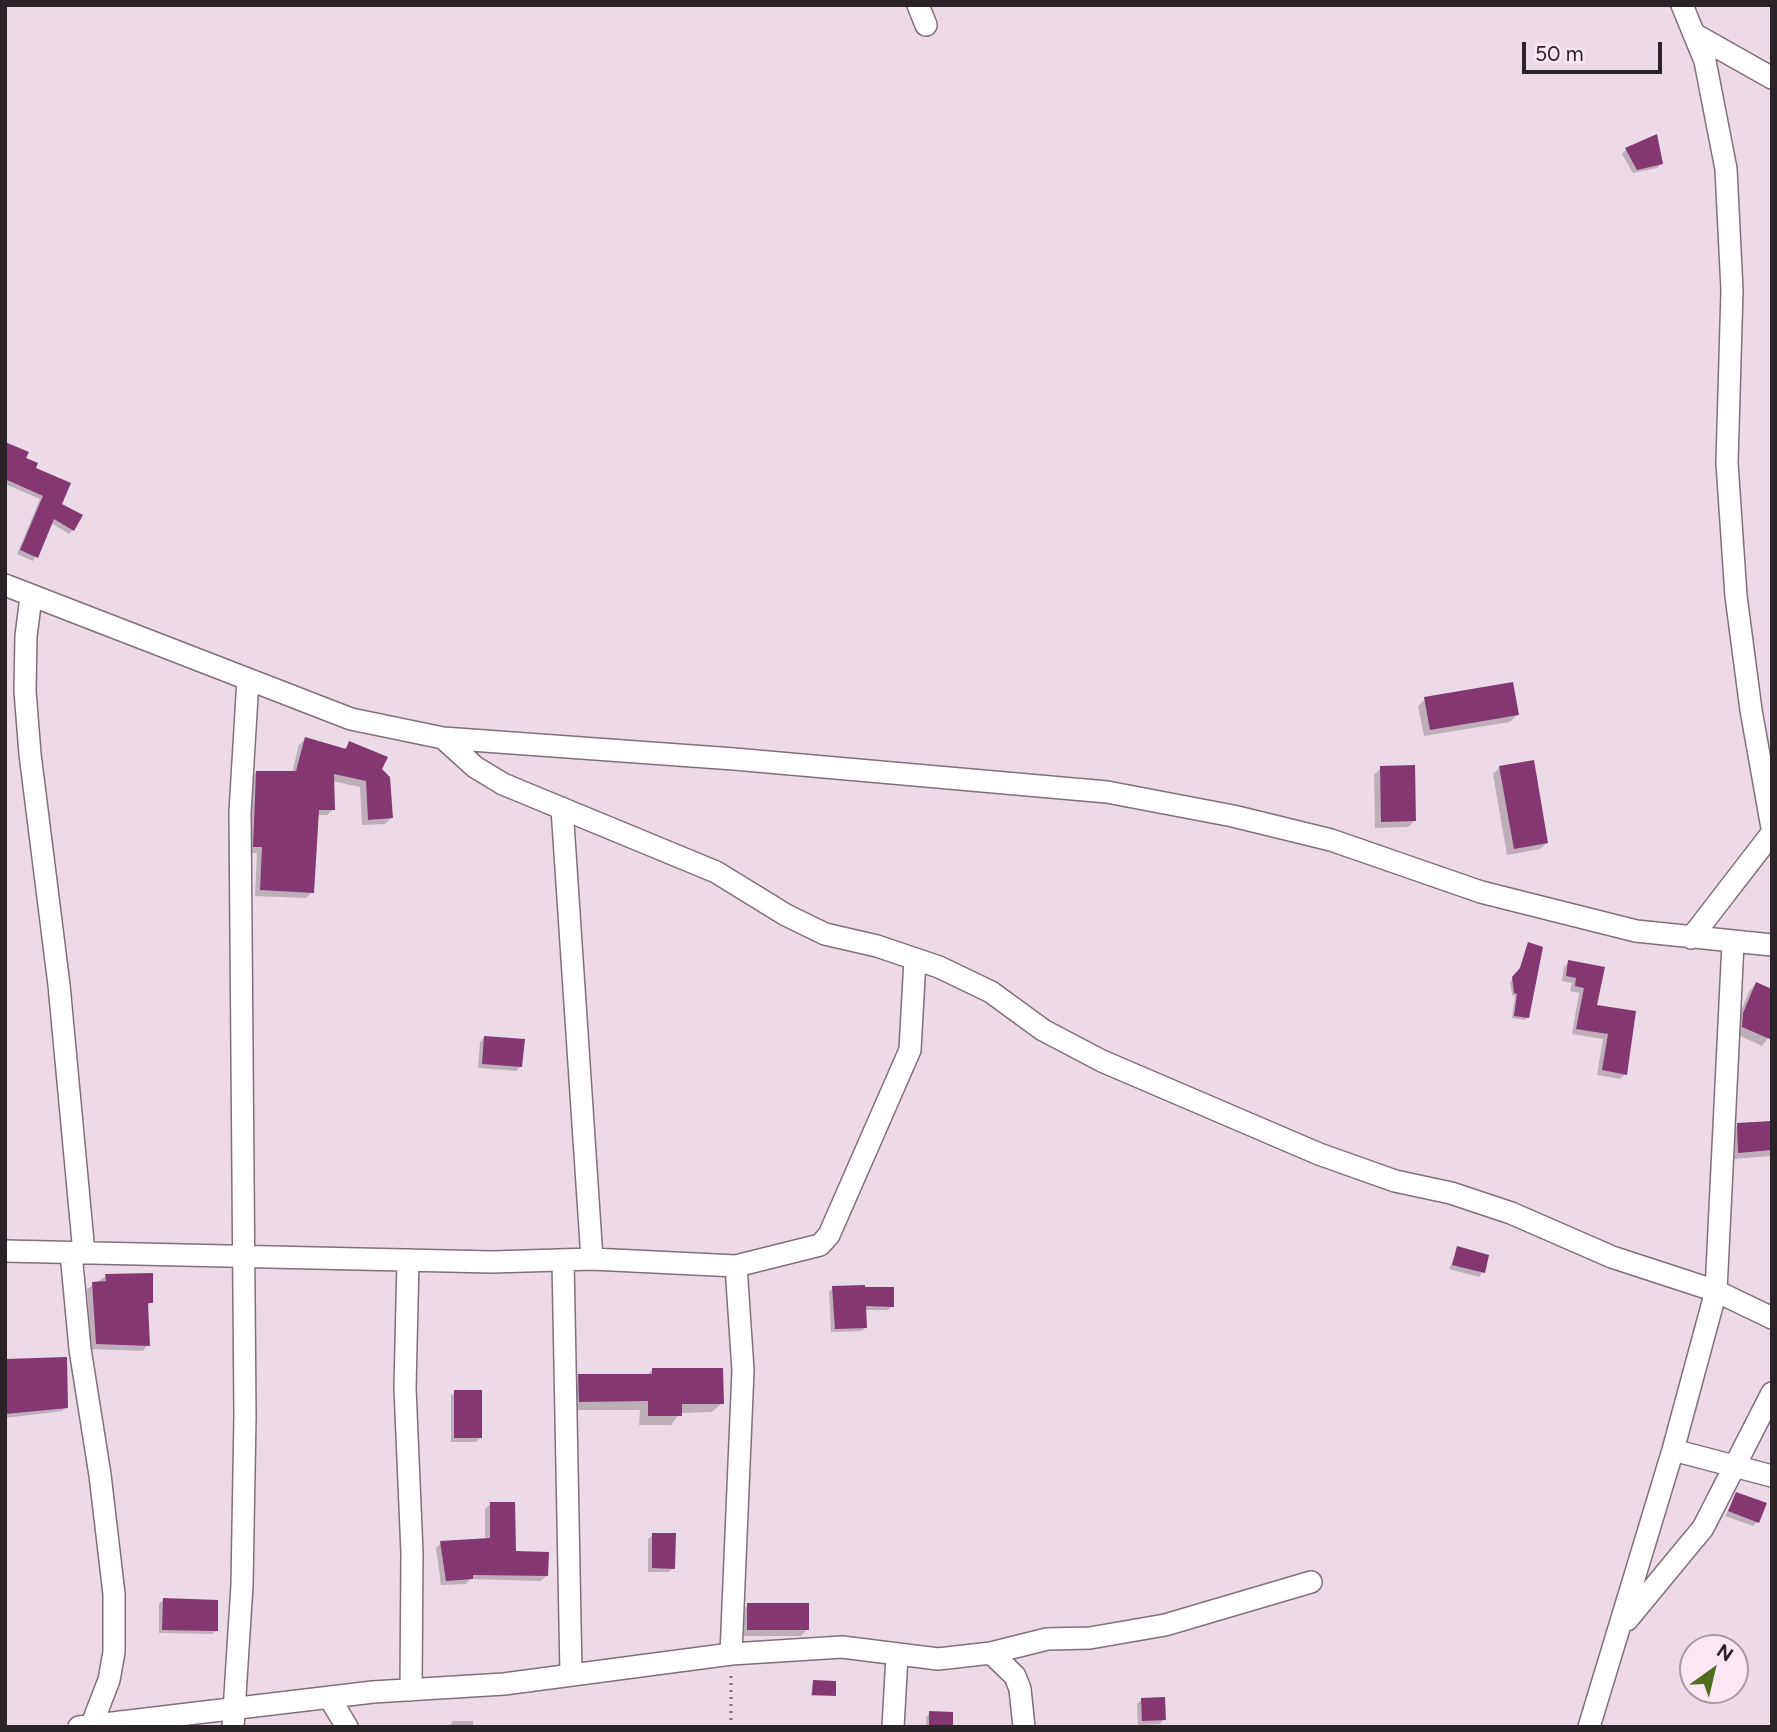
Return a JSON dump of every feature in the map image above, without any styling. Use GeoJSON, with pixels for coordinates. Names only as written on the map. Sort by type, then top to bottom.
{"type":"FeatureCollection","features":[{"type":"Feature","properties":{"kind":"street"},"geometry":{"type":"LineString","coordinates":[[1682,5],[1705,61],[1726,170],[1732,290],[1727,463],[1736,596],[1751,710],[1772,828]]}},
{"type":"Feature","properties":{"kind":"street"},"geometry":{"type":"LineString","coordinates":[[1694,34],[1772,78]]}},
{"type":"Feature","properties":{"kind":"street"},"geometry":{"type":"LineString","coordinates":[[5,585],[351,719],[443,738],[734,758],[1107,792],[1233,816],[1331,840],[1481,892],[1636,930],[1733,943],[1772,945]]}},
{"type":"Feature","properties":{"kind":"street"},"geometry":{"type":"LineString","coordinates":[[31,597],[26,636],[25,691],[29,742],[59,985],[77,1253],[80,1349],[100,1475],[114,1594],[114,1652],[109,1680],[85,1725]]}},
{"type":"Feature","properties":{"kind":"street"},"geometry":{"type":"LineString","coordinates":[[233,1718],[242,1585],[245,1416],[240,812],[248,679]]}},
{"type":"Feature","properties":{"kind":"street"},"geometry":{"type":"LineString","coordinates":[[443,738],[475,767],[503,784],[716,872],[786,915],[825,934],[915,959],[991,992],[1044,1030],[1102,1062],[1319,1154],[1395,1181],[1451,1193],[1511,1213],[1612,1257],[1716,1291],[1772,1318]]}},
{"type":"Feature","properties":{"kind":"street"},"geometry":{"type":"LineString","coordinates":[[562,808],[593,1259]]}},
{"type":"Feature","properties":{"kind":"street"},"geometry":{"type":"LineString","coordinates":[[1691,938],[1772,833]]}},
{"type":"Feature","properties":{"kind":"street"},"geometry":{"type":"LineString","coordinates":[[1589,1727],[1673,1450],[1716,1291],[1733,943]]}},
{"type":"Feature","properties":{"kind":"street"},"geometry":{"type":"LineString","coordinates":[[5,1251],[408,1261],[593,1259],[736,1266],[820,1245],[829,1235],[910,1049],[915,959]]}},
{"type":"Feature","properties":{"kind":"street"},"geometry":{"type":"LineString","coordinates":[[408,1261],[405,1388],[412,1553],[411,1690]]}},
{"type":"Feature","properties":{"kind":"street"},"geometry":{"type":"LineString","coordinates":[[563,1261],[571,1674]]}},
{"type":"Feature","properties":{"kind":"street"},"geometry":{"type":"LineString","coordinates":[[731,1654],[743,1370],[736,1266]]}},
{"type":"Feature","properties":{"kind":"street"},"geometry":{"type":"LineString","coordinates":[[1621,1628],[1703,1528],[1772,1393]]}},
{"type":"Feature","properties":{"kind":"street"},"geometry":{"type":"LineString","coordinates":[[1673,1450],[1772,1476]]}},
{"type":"Feature","properties":{"kind":"street"},"geometry":{"type":"LineString","coordinates":[[85,1725],[233,1718],[329,1697],[504,1685],[731,1654],[842,1647],[867,1648],[897,1656],[938,1659],[990,1653],[1047,1639],[1090,1638],[1165,1625],[1311,1583]]}},
{"type":"Feature","properties":{"kind":"street"},"geometry":{"type":"LineString","coordinates":[[990,1653],[1014,1676],[1020,1689],[1024,1727]]}},
{"type":"Feature","properties":{"kind":"street"},"geometry":{"type":"LineString","coordinates":[[893,1727],[897,1656]]}},
{"type":"Feature","properties":{"kind":"street"},"geometry":{"type":"LineString","coordinates":[[329,1697],[347,1727]]}},
{"type":"Feature","properties":{"kind":"path"},"geometry":{"type":"LineString","coordinates":[[731,1654],[731,1727]]}},
{"type":"Feature","properties":{"kind":"building"},"geometry":{"type":"Polygon","coordinates":[[[1657,134],[1663,164],[1637,170],[1625,148],[1657,134]]]}},
{"type":"Feature","properties":{"kind":"building"},"geometry":{"type":"Polygon","coordinates":[[[5,442],[29,452],[26,458],[38,463],[36,468],[71,483],[62,504],[83,515],[74,531],[54,519],[38,558],[20,550],[43,496],[5,479],[5,442]]]}},
{"type":"Feature","properties":{"kind":"building"},"geometry":{"type":"Polygon","coordinates":[[[1513,682],[1519,715],[1430,730],[1424,697],[1513,682]]]}},
{"type":"Feature","properties":{"kind":"building"},"geometry":{"type":"Polygon","coordinates":[[[305,737],[346,749],[349,741],[388,757],[382,769],[390,777],[393,818],[368,820],[366,781],[334,774],[335,810],[319,810],[314,893],[260,890],[262,847],[253,847],[256,771],[296,771],[305,737]]]}},
{"type":"Feature","properties":{"kind":"building"},"geometry":{"type":"Polygon","coordinates":[[[1534,760],[1548,843],[1514,849],[1499,766],[1534,760]]]}},
{"type":"Feature","properties":{"kind":"building"},"geometry":{"type":"Polygon","coordinates":[[[1415,765],[1416,821],[1381,822],[1380,766],[1415,765]]]}},
{"type":"Feature","properties":{"kind":"building"},"geometry":{"type":"Polygon","coordinates":[[[1528,942],[1543,947],[1529,1018],[1514,1016],[1517,994],[1514,993],[1512,977],[1520,968],[1528,942]]]}},
{"type":"Feature","properties":{"kind":"building"},"geometry":{"type":"Polygon","coordinates":[[[1568,960],[1605,967],[1597,1005],[1636,1011],[1627,1075],[1602,1070],[1608,1034],[1576,1029],[1584,988],[1575,986],[1576,978],[1566,976],[1568,960]]]}},
{"type":"Feature","properties":{"kind":"building"},"geometry":{"type":"Polygon","coordinates":[[[1756,982],[1772,989],[1772,1040],[1742,1027],[1743,1013],[1756,982]]]}},
{"type":"Feature","properties":{"kind":"building"},"geometry":{"type":"Polygon","coordinates":[[[484,1036],[525,1039],[522,1067],[482,1064],[484,1036]]]}},
{"type":"Feature","properties":{"kind":"building"},"geometry":{"type":"Polygon","coordinates":[[[1772,1121],[1772,1150],[1738,1153],[1737,1123],[1772,1121]]]}},
{"type":"Feature","properties":{"kind":"building"},"geometry":{"type":"Polygon","coordinates":[[[1457,1246],[1489,1255],[1485,1273],[1452,1265],[1457,1246]]]}},
{"type":"Feature","properties":{"kind":"building"},"geometry":{"type":"Polygon","coordinates":[[[153,1273],[153,1303],[148,1303],[150,1346],[96,1344],[92,1282],[106,1281],[105,1274],[153,1273]]]}},
{"type":"Feature","properties":{"kind":"building"},"geometry":{"type":"Polygon","coordinates":[[[832,1286],[894,1287],[894,1307],[866,1306],[867,1328],[835,1329],[832,1286]]]}},
{"type":"Feature","properties":{"kind":"building"},"geometry":{"type":"Polygon","coordinates":[[[67,1357],[68,1408],[5,1414],[5,1359],[67,1357]]]}},
{"type":"Feature","properties":{"kind":"building"},"geometry":{"type":"Polygon","coordinates":[[[652,1368],[723,1368],[724,1404],[682,1404],[682,1416],[648,1416],[648,1401],[579,1402],[578,1374],[652,1374],[652,1368]]]}},
{"type":"Feature","properties":{"kind":"building"},"geometry":{"type":"Polygon","coordinates":[[[454,1390],[482,1390],[482,1438],[454,1438],[454,1390]]]}},
{"type":"Feature","properties":{"kind":"building"},"geometry":{"type":"Polygon","coordinates":[[[1736,1492],[1767,1503],[1759,1523],[1728,1511],[1736,1492]]]}},
{"type":"Feature","properties":{"kind":"building"},"geometry":{"type":"Polygon","coordinates":[[[490,1502],[515,1502],[516,1551],[549,1552],[548,1576],[473,1575],[473,1579],[446,1581],[440,1541],[490,1538],[490,1502]]]}},
{"type":"Feature","properties":{"kind":"building"},"geometry":{"type":"Polygon","coordinates":[[[652,1533],[676,1533],[675,1569],[652,1568],[652,1533]]]}},
{"type":"Feature","properties":{"kind":"building"},"geometry":{"type":"Polygon","coordinates":[[[163,1598],[218,1600],[218,1631],[162,1630],[163,1598]]]}},
{"type":"Feature","properties":{"kind":"building"},"geometry":{"type":"Polygon","coordinates":[[[747,1603],[809,1603],[809,1630],[747,1630],[747,1603]]]}},
{"type":"Feature","properties":{"kind":"building"},"geometry":{"type":"Polygon","coordinates":[[[813,1680],[836,1681],[836,1696],[812,1695],[813,1680]]]}},
{"type":"Feature","properties":{"kind":"building"},"geometry":{"type":"Polygon","coordinates":[[[1165,1697],[1166,1720],[1142,1721],[1141,1698],[1165,1697]]]}},
{"type":"Feature","properties":{"kind":"building"},"geometry":{"type":"Polygon","coordinates":[[[929,1711],[953,1712],[953,1727],[929,1727],[929,1711]]]}}]}
